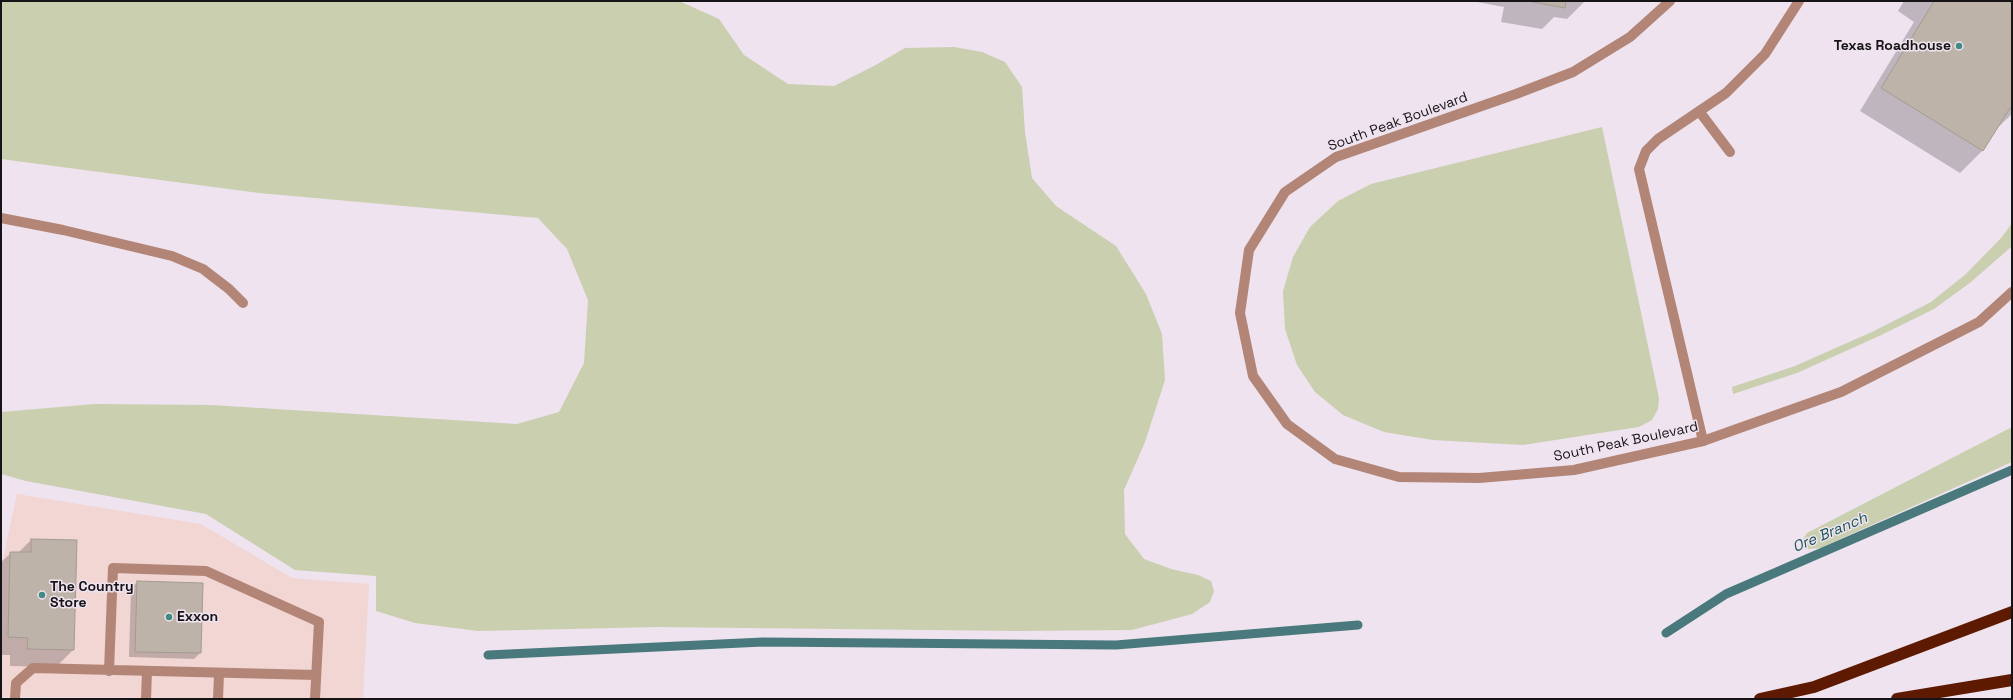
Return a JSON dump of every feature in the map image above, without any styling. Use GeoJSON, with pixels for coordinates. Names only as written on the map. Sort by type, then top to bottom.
{"type":"FeatureCollection","features":[{"type":"Feature","properties":{"kind":"highway"},"geometry":{"type":"LineString","coordinates":[[1760,699],[1814,687],[2012,612]]}},
{"type":"Feature","properties":{"kind":"highway"},"geometry":{"type":"LineString","coordinates":[[1897,699],[2012,680]]}},
{"type":"Feature","properties":{"kind":"street","name":"South Peak Boulevard"},"geometry":{"type":"LineString","coordinates":[[1670,1],[1630,37],[1573,72],[1516,94],[1336,157],[1285,192],[1249,250],[1240,313],[1253,376],[1287,424],[1336,458],[1399,477],[1479,478],[1574,470],[1703,441],[1841,392],[1979,322],[2012,292]]}},
{"type":"Feature","properties":{"kind":"street"},"geometry":{"type":"LineString","coordinates":[[1703,441],[1639,170],[1646,151],[1658,139],[1726,93],[1765,54],[1799,1]]}},
{"type":"Feature","properties":{"kind":"street"},"geometry":{"type":"LineString","coordinates":[[1698,112],[1730,152]]}},
{"type":"Feature","properties":{"kind":"street"},"geometry":{"type":"LineString","coordinates":[[1,218],[63,230],[172,256],[203,269],[230,289],[244,303]]}},
{"type":"Feature","properties":{"kind":"street"},"geometry":{"type":"LineString","coordinates":[[109,671],[113,568],[206,571],[319,622],[315,699]]}},
{"type":"Feature","properties":{"kind":"street"},"geometry":{"type":"LineString","coordinates":[[15,699],[16,683],[33,668],[316,675]]}},
{"type":"Feature","properties":{"kind":"street"},"geometry":{"type":"LineString","coordinates":[[146,699],[147,671]]}},
{"type":"Feature","properties":{"kind":"street"},"geometry":{"type":"LineString","coordinates":[[218,699],[219,673]]}},
{"type":"Feature","properties":{"kind":"shaded area"},"geometry":{"type":"Polygon","coordinates":[[[17,494],[201,524],[292,578],[369,584],[363,699],[1,697],[1,568],[17,494]]]}},
{"type":"Feature","properties":{"kind":"green space"},"geometry":{"type":"Polygon","coordinates":[[[1,1],[679,1],[719,19],[744,55],[788,84],[834,86],[874,66],[905,48],[954,47],[982,52],[1005,62],[1022,87],[1025,132],[1032,178],[1056,206],[1116,246],[1146,294],[1162,334],[1165,380],[1145,442],[1124,490],[1125,534],[1144,559],[1171,569],[1198,575],[1211,581],[1214,591],[1210,602],[1192,614],[1132,630],[1018,631],[657,627],[478,631],[415,623],[376,611],[376,576],[295,570],[206,514],[26,481],[1,474],[1,412],[95,404],[211,405],[517,424],[559,412],[584,363],[588,300],[567,249],[538,218],[259,193],[1,159],[1,1]]]}},
{"type":"Feature","properties":{"kind":"green space"},"geometry":{"type":"Polygon","coordinates":[[[1602,127],[1659,398],[1658,409],[1652,420],[1639,427],[1523,445],[1433,440],[1384,432],[1343,415],[1315,392],[1297,365],[1285,329],[1283,291],[1293,257],[1310,227],[1338,201],[1371,184],[1602,127]]]}},
{"type":"Feature","properties":{"kind":"green space"},"geometry":{"type":"Polygon","coordinates":[[[2012,223],[2011,247],[1971,282],[1934,309],[1877,337],[1797,373],[1733,394],[1732,387],[1795,366],[1874,331],[1931,302],[1966,274],[2002,237],[2012,223]]]}},
{"type":"Feature","properties":{"kind":"green space"},"geometry":{"type":"Polygon","coordinates":[[[2012,427],[2012,462],[1820,548],[1809,549],[1804,546],[1803,539],[1807,533],[2012,427]]]}},
{"type":"Feature","properties":{"kind":"building"},"geometry":{"type":"Polygon","coordinates":[[[1528,1],[1566,1],[1565,8],[1528,1]]]}},
{"type":"Feature","properties":{"kind":"building","name":"Texas Roadhouse"},"geometry":{"type":"Polygon","coordinates":[[[1934,1],[2008,1],[2012,3],[2012,110],[2010,108],[1983,151],[1881,88],[1934,1]]]}},
{"type":"Feature","properties":{"kind":"building","name":"The Country Store"},"geometry":{"type":"Polygon","coordinates":[[[31,539],[77,540],[74,650],[27,649],[28,638],[8,637],[10,552],[31,552],[31,539]]]}},
{"type":"Feature","properties":{"kind":"building","name":"Exxon"},"geometry":{"type":"Polygon","coordinates":[[[137,581],[203,583],[201,653],[135,652],[137,581]]]}},
{"type":"Feature","properties":{"kind":"waterway","name":"Ore Branch"},"geometry":{"type":"LineString","coordinates":[[1666,633],[1726,594],[2012,470]]}},
{"type":"Feature","properties":{"kind":"waterway"},"geometry":{"type":"LineString","coordinates":[[488,655],[763,642],[1116,645],[1358,625]]}},
{"type":"Feature","properties":{"kind":"place","name":"Texas Roadhouse"},"geometry":{"type":"Point","coordinates":[1959,46]}},
{"type":"Feature","properties":{"kind":"place","name":"The Country Store"},"geometry":{"type":"Point","coordinates":[42,595]}},
{"type":"Feature","properties":{"kind":"place","name":"Exxon"},"geometry":{"type":"Point","coordinates":[169,617]}}]}
